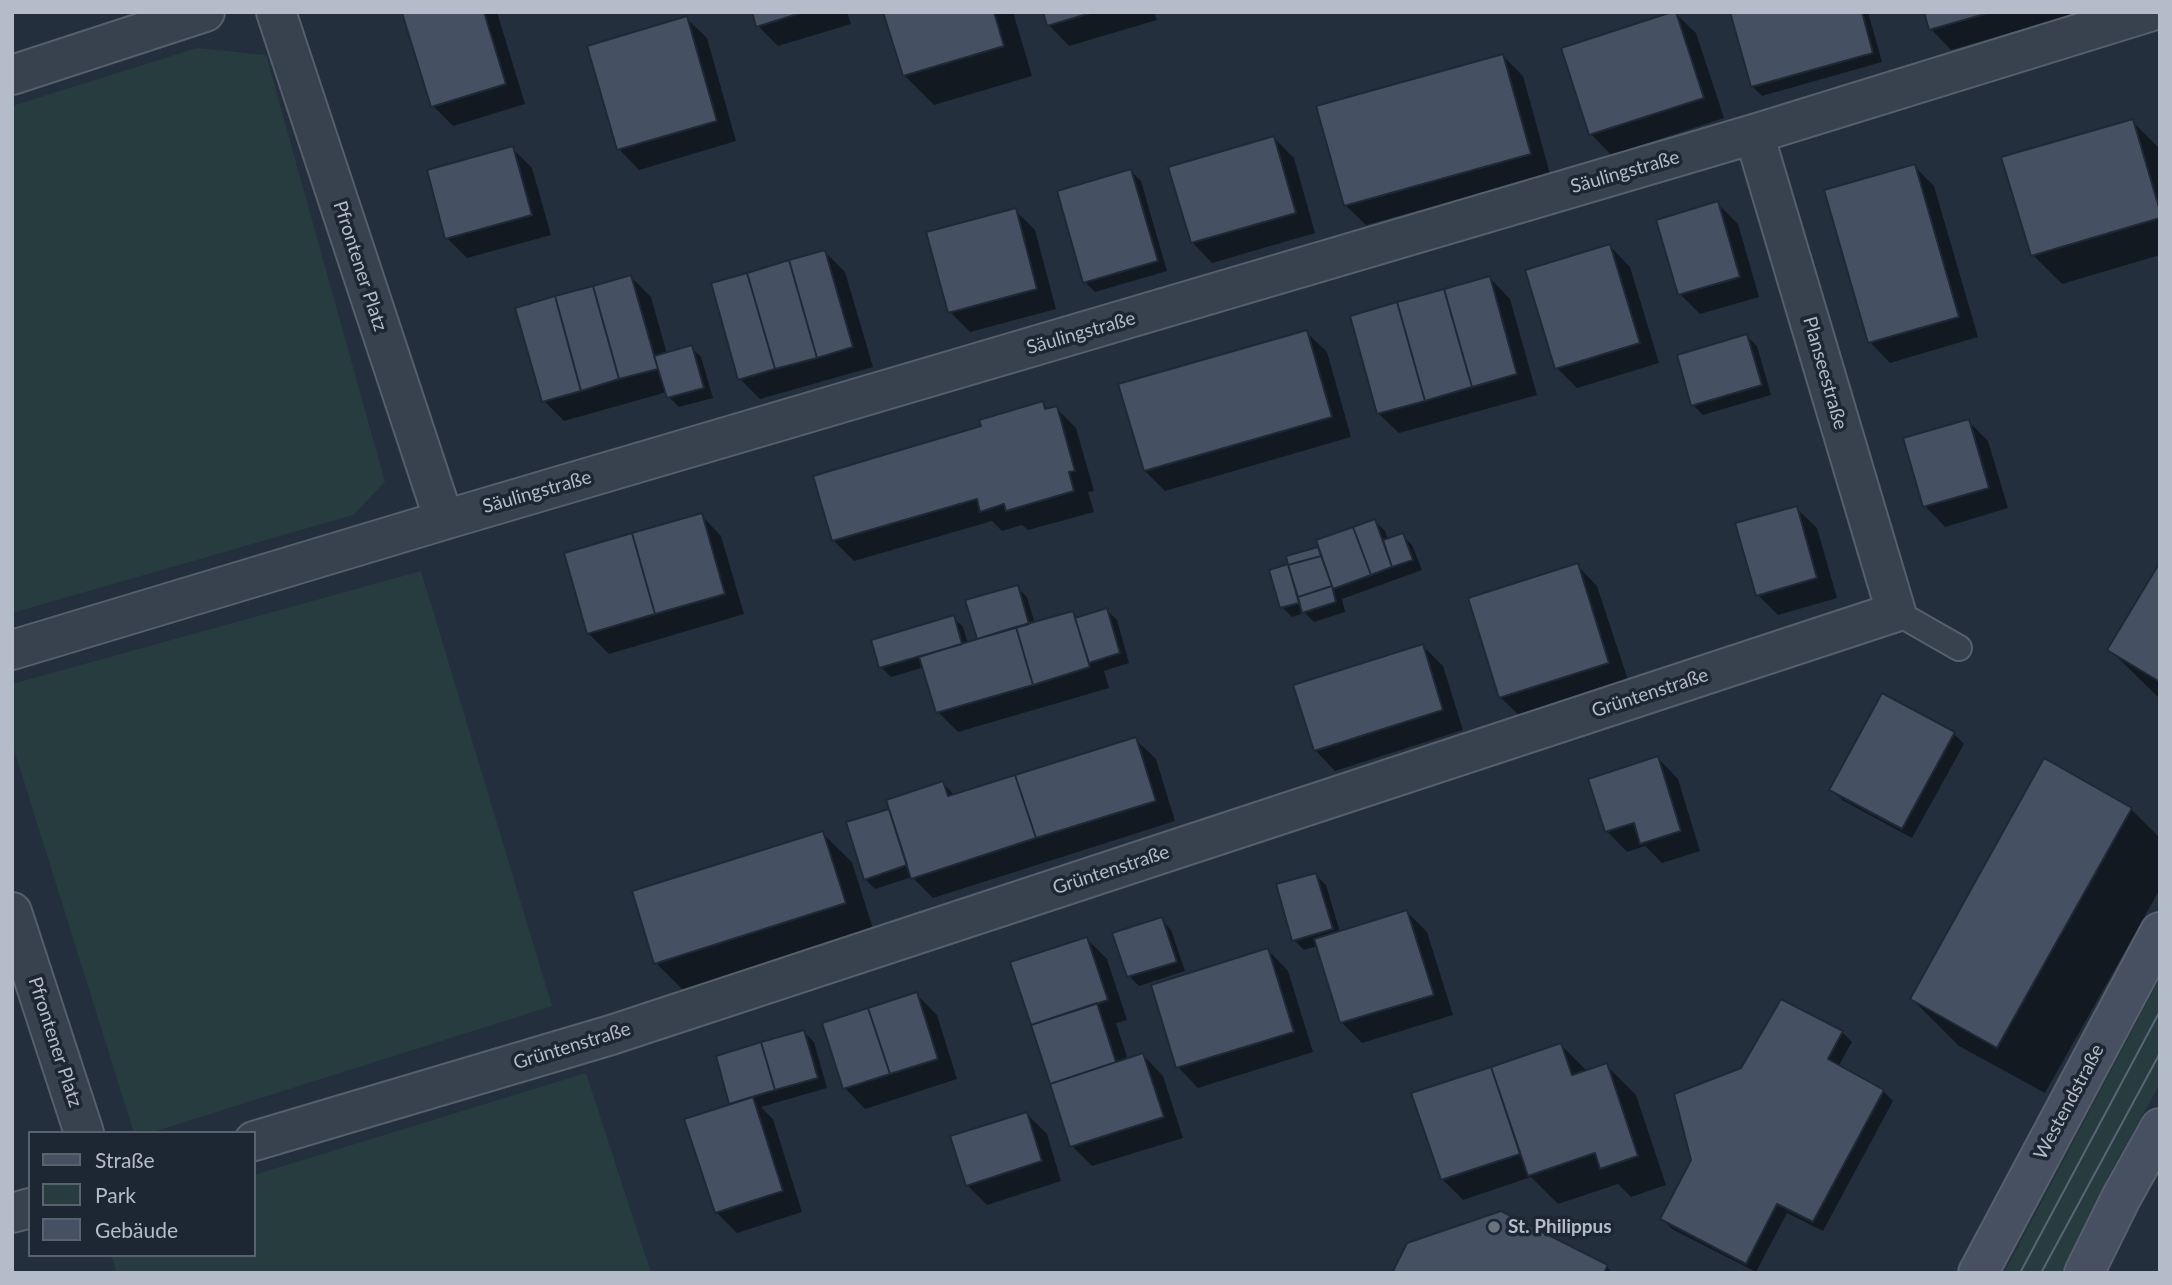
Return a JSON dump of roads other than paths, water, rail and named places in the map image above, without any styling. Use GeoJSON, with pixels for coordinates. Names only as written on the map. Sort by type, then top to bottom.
{"type":"FeatureCollection","features":[{"type":"Feature","properties":{"kind":"main road","name":"Westendstraße"},"geometry":{"type":"LineString","coordinates":[[1978,1273],[2160,932]]}},
{"type":"Feature","properties":{"kind":"main road"},"geometry":{"type":"LineString","coordinates":[[2084,1273],[2160,1128]]}},
{"type":"Feature","properties":{"kind":"street"},"geometry":{"type":"LineString","coordinates":[[12,75],[205,12]]}},
{"type":"Feature","properties":{"kind":"street","name":"Pfrontener Platz"},"geometry":{"type":"LineString","coordinates":[[276,12],[444,520]]}},
{"type":"Feature","properties":{"kind":"street","name":"Säulingstraße"},"geometry":{"type":"LineString","coordinates":[[12,650],[1754,134],[2149,12]]}},
{"type":"Feature","properties":{"kind":"street","name":"Planseestraße"},"geometry":{"type":"LineString","coordinates":[[1754,134],[1896,612]]}},
{"type":"Feature","properties":{"kind":"street","name":"Grüntenstraße"},"geometry":{"type":"LineString","coordinates":[[256,1140],[611,1035],[1896,612]]}},
{"type":"Feature","properties":{"kind":"street","name":"Pfrontener Platz"},"geometry":{"type":"LineString","coordinates":[[12,912],[84,1131]]}},
{"type":"Feature","properties":{"kind":"lane"},"geometry":{"type":"LineString","coordinates":[[1896,612],[1959,648]]}},
{"type":"Feature","properties":{"kind":"tram line"},"geometry":{"type":"LineString","coordinates":[[2020,1273],[2160,1011]]}},
{"type":"Feature","properties":{"kind":"tram line"},"geometry":{"type":"LineString","coordinates":[[2041,1273],[2160,1053]]}},
{"type":"Feature","properties":{"kind":"place","name":"St. Philippus"},"geometry":{"type":"Point","coordinates":[1494,1227]}}]}
